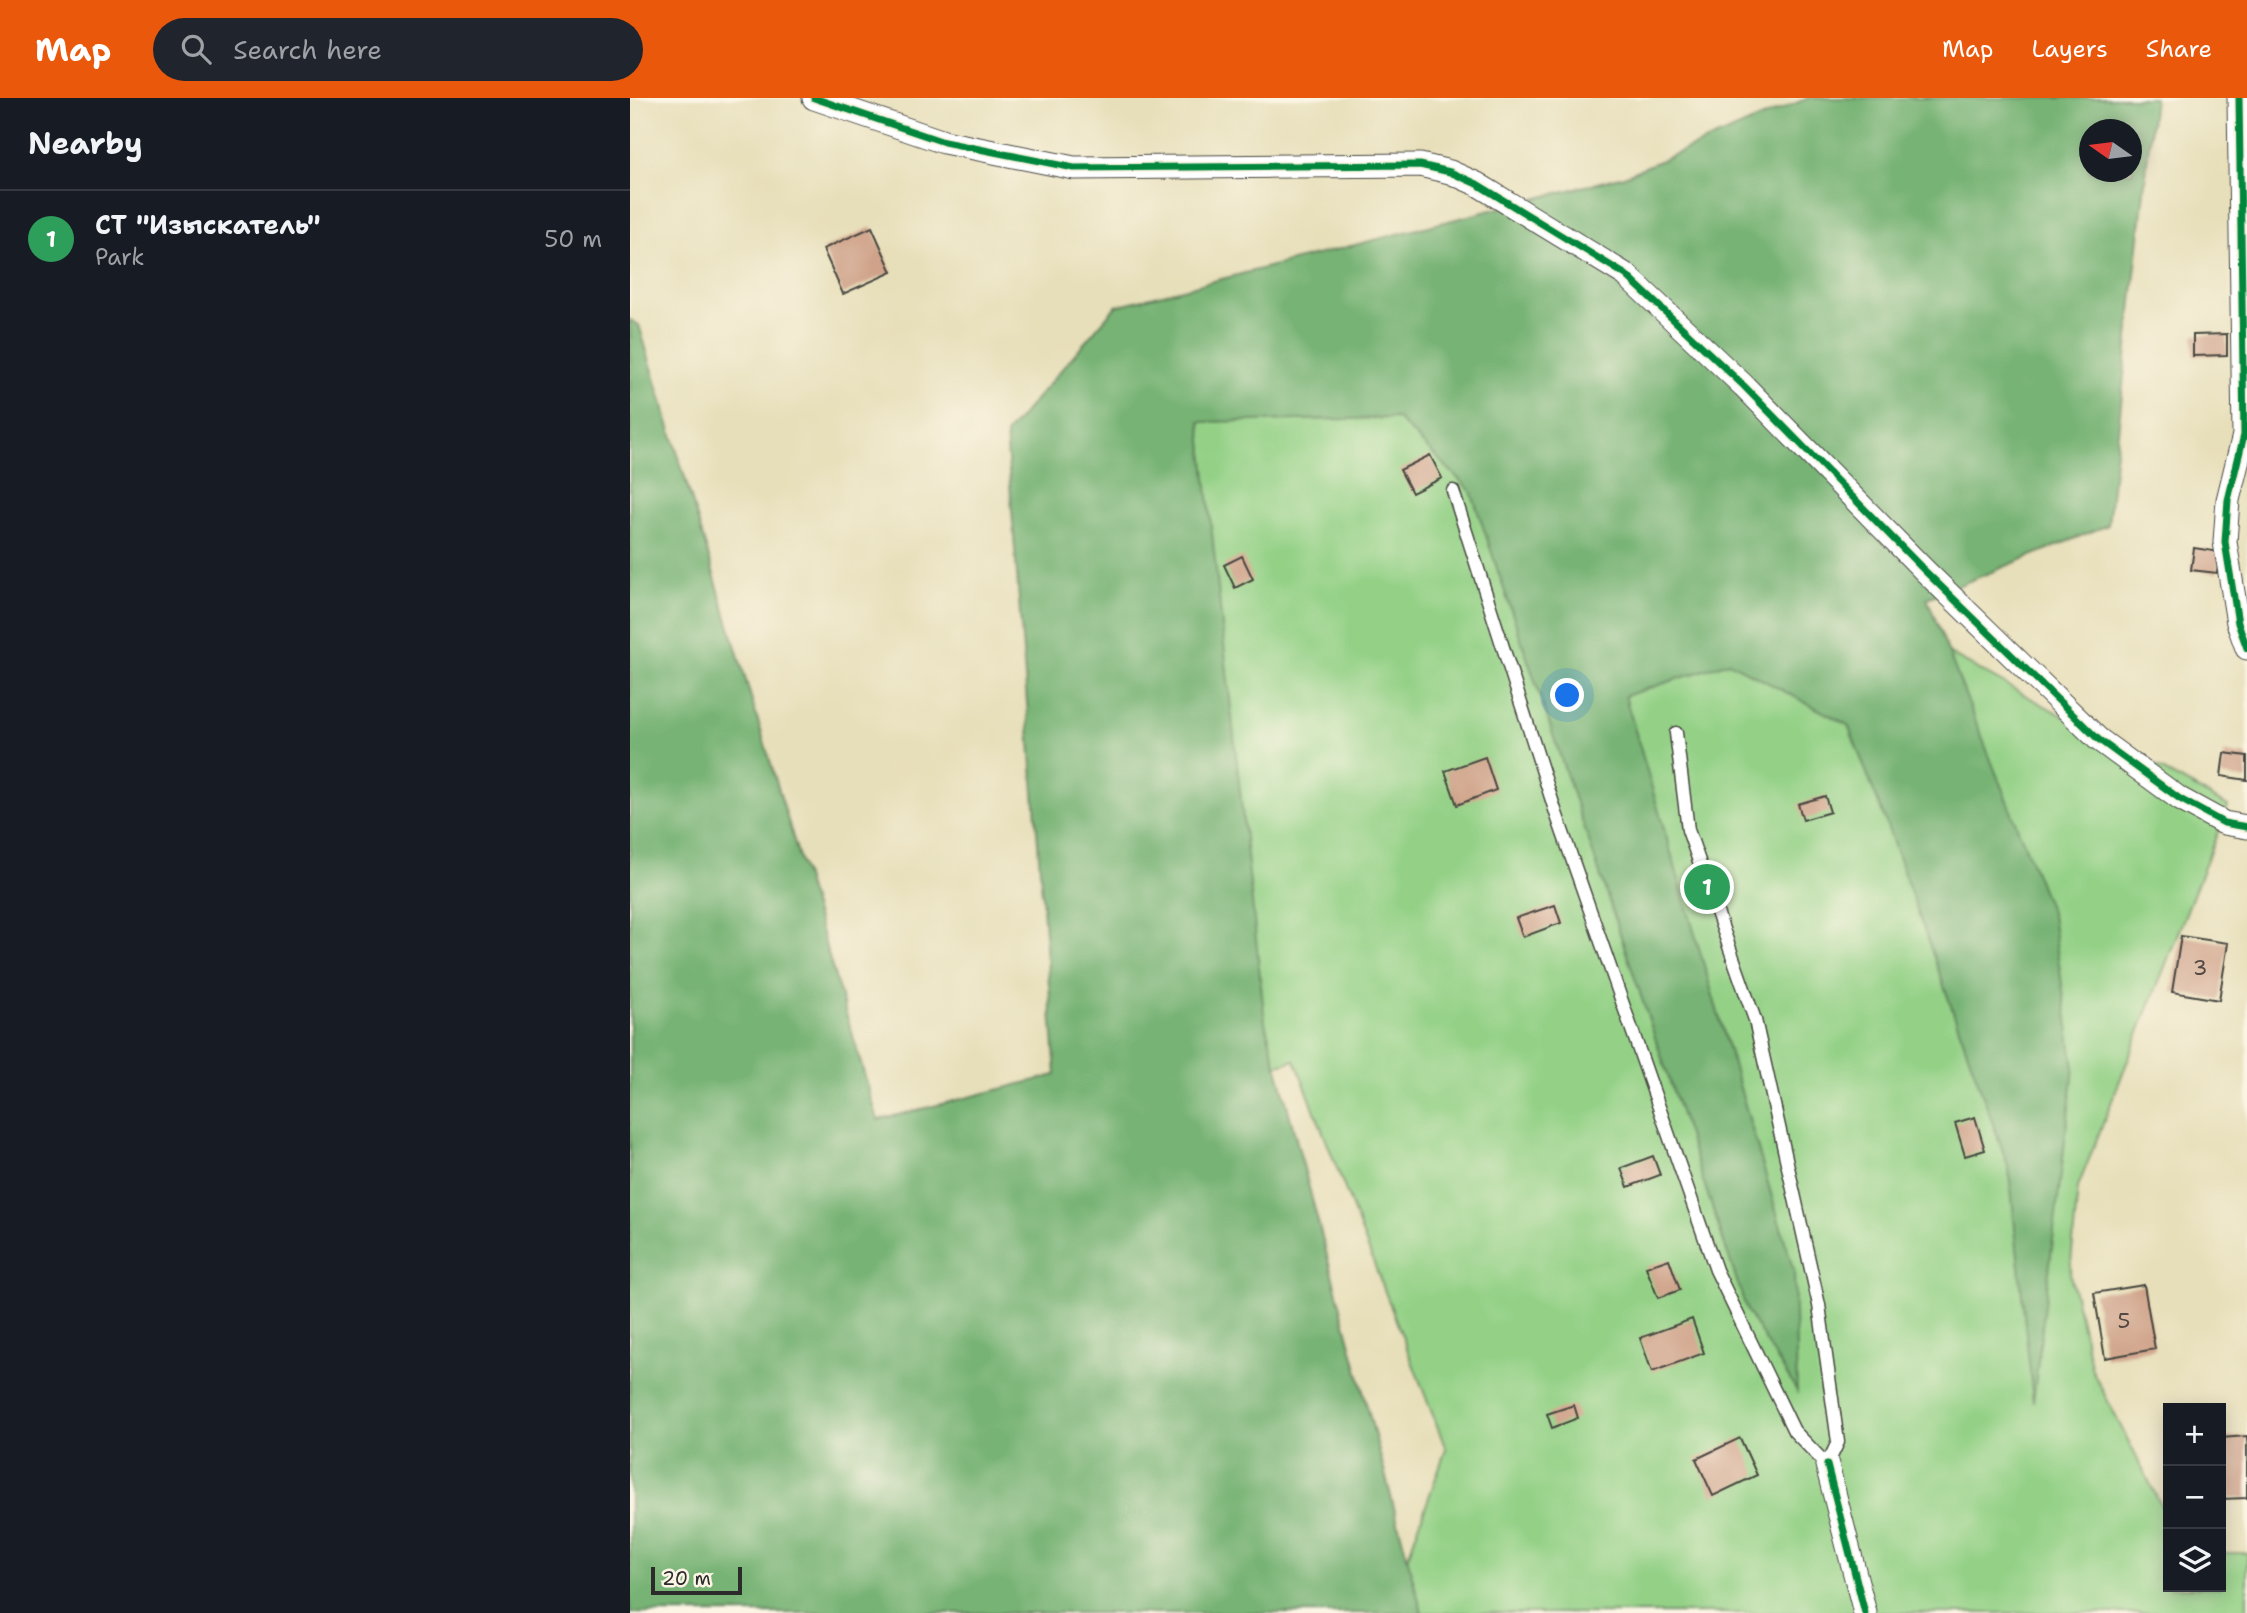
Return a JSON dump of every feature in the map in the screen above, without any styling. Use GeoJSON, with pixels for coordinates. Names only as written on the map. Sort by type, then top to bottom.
{"type":"FeatureCollection","features":[{"type":"Feature","properties":{"kind":"street"},"geometry":{"type":"LineString","coordinates":[[814,98],[944,142],[1074,168],[1420,165],[1450,172],[1477,184],[1626,275],[1744,386],[1925,570],[2098,739],[2180,799],[2224,823],[2247,827]]}},
{"type":"Feature","properties":{"kind":"street"},"geometry":{"type":"LineString","coordinates":[[2239,98],[2244,435],[2228,500],[2225,542],[2238,624],[2247,648]]}},
{"type":"Feature","properties":{"kind":"street"},"geometry":{"type":"LineString","coordinates":[[1827,1465],[1865,1613]]}},
{"type":"Feature","properties":{"kind":"lane"},"geometry":{"type":"LineString","coordinates":[[1454,491],[1556,813],[1717,1270],[1794,1431],[1827,1465],[1838,1442],[1819,1305],[1755,1020],[1688,830],[1676,733]]}},
{"type":"Feature","properties":{"kind":"green space"},"geometry":{"type":"Polygon","coordinates":[[[1808,98],[2154,98],[2108,525],[1927,598],[2052,915],[2074,1068],[2033,1402],[2009,1169],[1885,820],[1848,725],[1729,662],[1625,696],[1794,1272],[1797,1391],[1747,1311],[1471,491],[1397,418],[1200,422],[1265,1022],[1422,1613],[630,1613],[630,320],[639,325],[878,1120],[1056,1075],[1006,434],[1116,306],[1624,176],[1808,98]]]}},
{"type":"Feature","properties":{"kind":"green space"},"geometry":{"type":"Polygon","coordinates":[[[1310,304],[2228,806],[2078,1187],[2070,1274],[2092,1370],[2163,1509],[2163,1592],[2226,1592],[2226,1553],[2247,1553],[2247,1613],[1388,1613],[1446,1449],[1295,1060],[1205,1087],[1085,382],[1310,304]]]}},
{"type":"Feature","properties":{"kind":"building"},"geometry":{"type":"Polygon","coordinates":[[[872,227],[892,272],[843,294],[823,249],[872,227]]]}},
{"type":"Feature","properties":{"kind":"building"},"geometry":{"type":"Polygon","coordinates":[[[2227,334],[2227,355],[2193,356],[2193,335],[2227,334]]]}},
{"type":"Feature","properties":{"kind":"building"},"geometry":{"type":"Polygon","coordinates":[[[1430,455],[1442,478],[1412,493],[1400,470],[1430,455]]]}},
{"type":"Feature","properties":{"kind":"building"},"geometry":{"type":"Polygon","coordinates":[[[2194,548],[2220,552],[2217,573],[2191,570],[2194,548]]]}},
{"type":"Feature","properties":{"kind":"building"},"geometry":{"type":"Polygon","coordinates":[[[1242,556],[1253,579],[1235,588],[1224,565],[1242,556]]]}},
{"type":"Feature","properties":{"kind":"building"},"geometry":{"type":"Polygon","coordinates":[[[2224,753],[2247,756],[2247,780],[2221,776],[2224,753]]]}},
{"type":"Feature","properties":{"kind":"building"},"geometry":{"type":"Polygon","coordinates":[[[1485,757],[1496,790],[1457,805],[1445,771],[1485,757]]]}},
{"type":"Feature","properties":{"kind":"building"},"geometry":{"type":"Polygon","coordinates":[[[1825,796],[1830,812],[1803,820],[1798,804],[1825,796]]]}},
{"type":"Feature","properties":{"kind":"building"},"geometry":{"type":"Polygon","coordinates":[[[1555,905],[1561,923],[1523,937],[1516,918],[1555,905]]]}},
{"type":"Feature","properties":{"kind":"building"},"geometry":{"type":"Polygon","coordinates":[[[2181,936],[2228,943],[2219,1000],[2172,992],[2181,936]]]}},
{"type":"Feature","properties":{"kind":"building"},"geometry":{"type":"Polygon","coordinates":[[[1975,1117],[1985,1150],[1965,1156],[1955,1123],[1975,1117]]]}},
{"type":"Feature","properties":{"kind":"building"},"geometry":{"type":"Polygon","coordinates":[[[1653,1156],[1660,1175],[1628,1187],[1621,1168],[1653,1156]]]}},
{"type":"Feature","properties":{"kind":"building"},"geometry":{"type":"Polygon","coordinates":[[[1669,1259],[1680,1290],[1658,1298],[1646,1267],[1669,1259]]]}},
{"type":"Feature","properties":{"kind":"building"},"geometry":{"type":"Polygon","coordinates":[[[2144,1285],[2155,1349],[2105,1358],[2094,1293],[2144,1285]]]}},
{"type":"Feature","properties":{"kind":"building"},"geometry":{"type":"Polygon","coordinates":[[[1692,1319],[1704,1353],[1652,1372],[1640,1338],[1692,1319]]]}},
{"type":"Feature","properties":{"kind":"building"},"geometry":{"type":"Polygon","coordinates":[[[1574,1405],[1578,1418],[1552,1428],[1547,1414],[1574,1405]]]}},
{"type":"Feature","properties":{"kind":"building"},"geometry":{"type":"Polygon","coordinates":[[[2247,1436],[2247,1498],[2226,1499],[2226,1438],[2247,1436]]]}},
{"type":"Feature","properties":{"kind":"building"},"geometry":{"type":"Polygon","coordinates":[[[1740,1438],[1757,1475],[1713,1496],[1696,1459],[1740,1438]]]}},
{"type":"Feature","properties":{"kind":"cycle path"},"geometry":{"type":"LineString","coordinates":[[814,98],[944,142],[1074,168],[1420,165],[1450,172],[1477,184],[1626,275],[1744,386],[1925,571],[2098,739],[2180,799],[2224,823],[2247,827]]}},
{"type":"Feature","properties":{"kind":"cycle path"},"geometry":{"type":"LineString","coordinates":[[2239,98],[2244,435],[2228,500],[2225,542],[2238,623],[2247,648]]}},
{"type":"Feature","properties":{"kind":"cycle path"},"geometry":{"type":"LineString","coordinates":[[1827,1465],[1865,1613]]}},
{"type":"Feature","properties":{"kind":"place","name":"СТ \"Изыскатель\""},"geometry":{"type":"Point","coordinates":[1707,887]}}]}
